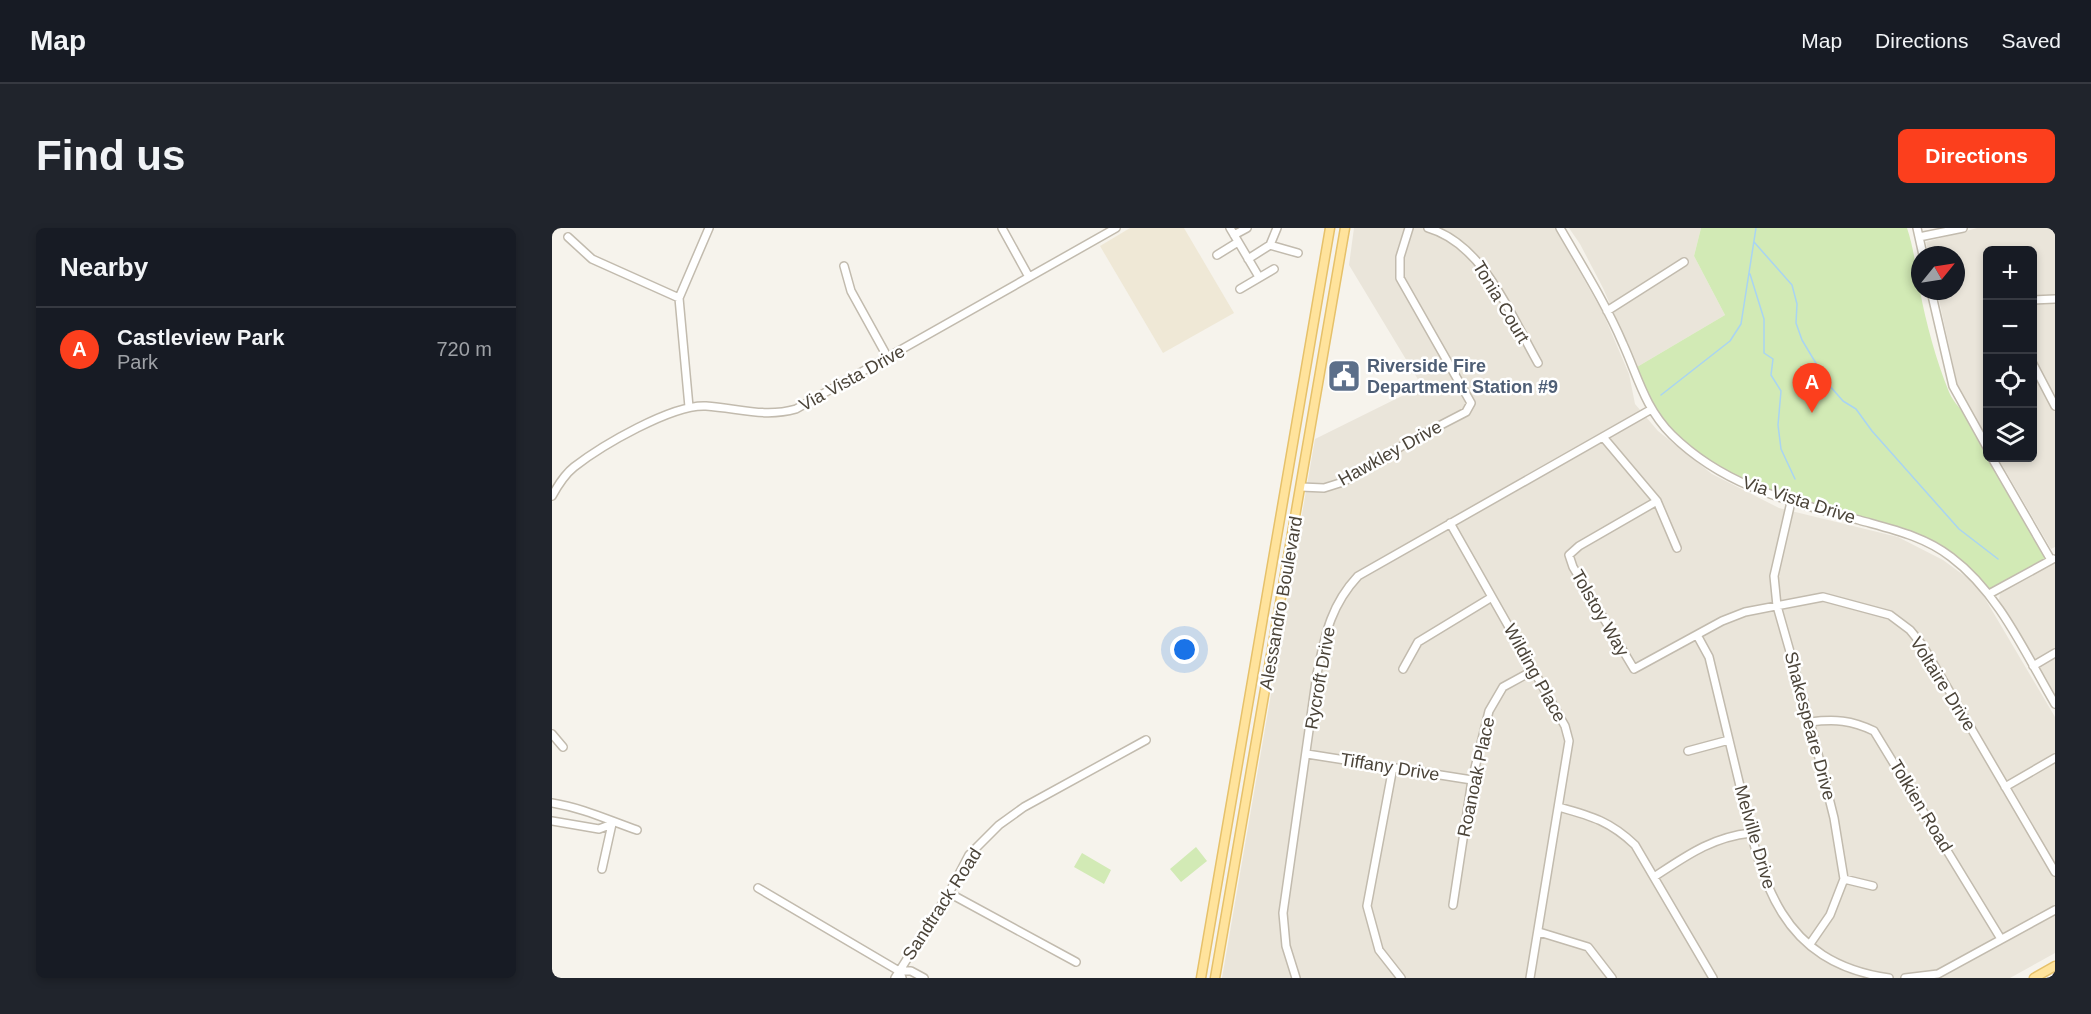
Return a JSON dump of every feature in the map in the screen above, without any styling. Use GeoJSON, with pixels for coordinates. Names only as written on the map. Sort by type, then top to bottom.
{"type":"FeatureCollection","features":[{"type":"Feature","properties":{"kind":"main road","name":"Alessandro Boulevard"},"geometry":{"type":"LineString","coordinates":[[1201,978],[1330,228]]}},
{"type":"Feature","properties":{"kind":"main road","name":"Alessandro Boulevard"},"geometry":{"type":"LineString","coordinates":[[1215,978],[1345,228]]}},
{"type":"Feature","properties":{"kind":"main road"},"geometry":{"type":"LineString","coordinates":[[2034,978],[2055,966]]}},
{"type":"Feature","properties":{"kind":"street"},"geometry":{"type":"LineString","coordinates":[[689,407],[679,298],[709,228]]}},
{"type":"Feature","properties":{"kind":"street"},"geometry":{"type":"LineString","coordinates":[[1002,228],[1029,277]]}},
{"type":"Feature","properties":{"kind":"street","name":"Via Vista Drive"},"geometry":{"type":"LineString","coordinates":[[552,496],[559,483],[572,468],[658,417],[689,407],[705,406],[764,415],[781,414],[810,402],[1116,228]]}},
{"type":"Feature","properties":{"kind":"street"},"geometry":{"type":"LineString","coordinates":[[1230,228],[1259,277]]}},
{"type":"Feature","properties":{"kind":"street"},"geometry":{"type":"LineString","coordinates":[[1217,255],[1247,228]]}},
{"type":"Feature","properties":{"kind":"street"},"geometry":{"type":"LineString","coordinates":[[1248,259],[1270,245],[1277,228]]}},
{"type":"Feature","properties":{"kind":"street","name":"Hawkley Drive"},"geometry":{"type":"LineString","coordinates":[[1301,487],[1324,488],[1343,482],[1410,441],[1466,412],[1471,403],[1400,278],[1400,257],[1409,228]]}},
{"type":"Feature","properties":{"kind":"street","name":"Tonia Court"},"geometry":{"type":"LineString","coordinates":[[1428,228],[1443,232],[1467,248],[1483,268],[1538,363]]}},
{"type":"Feature","properties":{"kind":"street","name":"Via Vista Drive"},"geometry":{"type":"LineString","coordinates":[[1560,228],[1607,311],[1650,410],[1671,434],[1698,457],[1752,489],[1923,540],[1950,556],[1989,594],[2055,704]]}},
{"type":"Feature","properties":{"kind":"street"},"geometry":{"type":"LineString","coordinates":[[1917,228],[1921,246]]}},
{"type":"Feature","properties":{"kind":"street"},"geometry":{"type":"LineString","coordinates":[[1919,237],[1963,228]]}},
{"type":"Feature","properties":{"kind":"street"},"geometry":{"type":"LineString","coordinates":[[568,237],[592,259],[679,298]]}},
{"type":"Feature","properties":{"kind":"street"},"geometry":{"type":"LineString","coordinates":[[1270,245],[1280,250],[1299,254]]}},
{"type":"Feature","properties":{"kind":"street"},"geometry":{"type":"LineString","coordinates":[[1607,311],[1684,262]]}},
{"type":"Feature","properties":{"kind":"street"},"geometry":{"type":"LineString","coordinates":[[844,266],[851,291],[888,358]]}},
{"type":"Feature","properties":{"kind":"street"},"geometry":{"type":"LineString","coordinates":[[1240,289],[1274,269]]}},
{"type":"Feature","properties":{"kind":"street"},"geometry":{"type":"LineString","coordinates":[[2037,300],[2055,299]]}},
{"type":"Feature","properties":{"kind":"street"},"geometry":{"type":"LineString","coordinates":[[1933,300],[1953,386],[1983,440]]}},
{"type":"Feature","properties":{"kind":"street"},"geometry":{"type":"LineString","coordinates":[[2037,372],[2055,406]]}},
{"type":"Feature","properties":{"kind":"street","name":"Rycroft Drive"},"geometry":{"type":"LineString","coordinates":[[1296,978],[1286,946],[1282,913],[1324,639],[1342,593],[1358,576],[1650,410]]}},
{"type":"Feature","properties":{"kind":"street"},"geometry":{"type":"LineString","coordinates":[[1603,437],[1657,501],[1677,548]]}},
{"type":"Feature","properties":{"kind":"street"},"geometry":{"type":"LineString","coordinates":[[1989,594],[2053,559],[1994,462]]}},
{"type":"Feature","properties":{"kind":"street","name":"Tolstoy Way"},"geometry":{"type":"LineString","coordinates":[[1634,669],[1573,567],[1569,555],[1579,546],[1657,501]]}},
{"type":"Feature","properties":{"kind":"street","name":"Shakespeare Drive"},"geometry":{"type":"LineString","coordinates":[[1791,502],[1774,576],[1777,606],[1834,818],[1844,879]]}},
{"type":"Feature","properties":{"kind":"street","name":"Wilding Place"},"geometry":{"type":"LineString","coordinates":[[1450,523],[1565,726],[1569,741],[1530,978]]}},
{"type":"Feature","properties":{"kind":"street"},"geometry":{"type":"LineString","coordinates":[[1403,669],[1418,642],[1492,597]]}},
{"type":"Feature","properties":{"kind":"street","name":"Voltaire Drive"},"geometry":{"type":"LineString","coordinates":[[1634,669],[1745,612],[1798,600],[1823,597],[1890,615],[1923,646],[2055,872]]}},
{"type":"Feature","properties":{"kind":"street","name":"Melville Drive"},"geometry":{"type":"LineString","coordinates":[[1697,635],[1709,657],[1751,833],[1765,884],[1775,904],[1796,933],[1832,959],[1864,976],[1889,978]]}},
{"type":"Feature","properties":{"kind":"street"},"geometry":{"type":"LineString","coordinates":[[2033,666],[2055,653]]}},
{"type":"Feature","properties":{"kind":"street","name":"Roanoak Place"},"geometry":{"type":"LineString","coordinates":[[1453,904],[1472,780],[1489,711],[1503,687],[1534,670]]}},
{"type":"Feature","properties":{"kind":"street","name":"Tolkien Road"},"geometry":{"type":"LineString","coordinates":[[1810,722],[1838,719],[1856,722],[1874,731],[2001,939]]}},
{"type":"Feature","properties":{"kind":"street"},"geometry":{"type":"LineString","coordinates":[[552,734],[563,747]]}},
{"type":"Feature","properties":{"kind":"street","name":"Sandtrack Road"},"geometry":{"type":"LineString","coordinates":[[899,976],[969,855],[999,825],[1024,807],[1146,740]]}},
{"type":"Feature","properties":{"kind":"street"},"geometry":{"type":"LineString","coordinates":[[1688,751],[1729,740]]}},
{"type":"Feature","properties":{"kind":"street","name":"Tiffany Drive"},"geometry":{"type":"LineString","coordinates":[[1308,754],[1472,780]]}},
{"type":"Feature","properties":{"kind":"street"},"geometry":{"type":"LineString","coordinates":[[2005,787],[2055,758]]}},
{"type":"Feature","properties":{"kind":"street"},"geometry":{"type":"LineString","coordinates":[[1393,767],[1367,906],[1379,950],[1401,978]]}},
{"type":"Feature","properties":{"kind":"street"},"geometry":{"type":"LineString","coordinates":[[552,803],[583,808],[612,824],[637,830]]}},
{"type":"Feature","properties":{"kind":"street"},"geometry":{"type":"LineString","coordinates":[[1559,807],[1601,819],[1621,831],[1635,845],[1713,978]]}},
{"type":"Feature","properties":{"kind":"street"},"geometry":{"type":"LineString","coordinates":[[552,821],[599,829],[612,824]]}},
{"type":"Feature","properties":{"kind":"street"},"geometry":{"type":"LineString","coordinates":[[602,869],[612,824]]}},
{"type":"Feature","properties":{"kind":"street"},"geometry":{"type":"LineString","coordinates":[[1654,877],[1702,846],[1731,835],[1751,833]]}},
{"type":"Feature","properties":{"kind":"street"},"geometry":{"type":"LineString","coordinates":[[1810,944],[1830,915],[1844,879],[1873,886]]}},
{"type":"Feature","properties":{"kind":"street"},"geometry":{"type":"LineString","coordinates":[[758,888],[899,976],[911,971],[924,978]]}},
{"type":"Feature","properties":{"kind":"street"},"geometry":{"type":"LineString","coordinates":[[949,893],[1076,962]]}},
{"type":"Feature","properties":{"kind":"street"},"geometry":{"type":"LineString","coordinates":[[1905,978],[1939,976],[2055,910]]}},
{"type":"Feature","properties":{"kind":"street"},"geometry":{"type":"LineString","coordinates":[[1539,932],[1587,947],[1612,978]]}},
{"type":"Feature","properties":{"kind":"shaded area"},"geometry":{"type":"Polygon","coordinates":[[[1130,228],[1184,228],[1234,313],[1163,353],[1100,246],[1130,228]]]}},
{"type":"Feature","properties":{"kind":"shaded area"},"geometry":{"type":"Polygon","coordinates":[[[1354,228],[1555,228],[1603,313],[1629,374],[1635,404],[1658,431],[1712,474],[1779,508],[1898,537],[1943,560],[1977,585],[2055,717],[2055,953],[2010,978],[1222,978],[1315,439],[1422,386],[1349,265],[1354,228]]]}},
{"type":"Feature","properties":{"kind":"shaded area"},"geometry":{"type":"Polygon","coordinates":[[[1569,228],[1701,228],[1694,256],[1725,315],[1637,367],[1603,288],[1569,228]]]}},
{"type":"Feature","properties":{"kind":"shaded area"},"geometry":{"type":"Polygon","coordinates":[[[1977,228],[2055,228],[2055,547],[2051,549],[2000,462],[2037,462],[2037,246],[1983,246],[1983,431],[1958,387],[1939,300],[1965,300],[1965,246],[1927,246],[1926,242],[1977,228]]]}},
{"type":"Feature","properties":{"kind":"shaded area"},"geometry":{"type":"Polygon","coordinates":[[[2055,560],[2055,695],[1999,600],[2000,593],[2055,560]]]}},
{"type":"Feature","properties":{"kind":"green space"},"geometry":{"type":"Polygon","coordinates":[[[1701,228],[1907,228],[1912,246],[1911,300],[1922,300],[1928,329],[1949,392],[1983,437],[1983,462],[1996,462],[2054,561],[1992,598],[1934,545],[1791,502],[1698,458],[1659,417],[1644,390],[1637,367],[1725,315],[1694,256],[1701,228]]]}},
{"type":"Feature","properties":{"kind":"green space"},"geometry":{"type":"Polygon","coordinates":[[[1196,847],[1207,861],[1181,882],[1170,869],[1196,847]]]}},
{"type":"Feature","properties":{"kind":"green space"},"geometry":{"type":"Polygon","coordinates":[[[1082,853],[1111,870],[1104,884],[1074,867],[1082,853]]]}},
{"type":"Feature","properties":{"kind":"waterway"},"geometry":{"type":"LineString","coordinates":[[1661,395],[1730,341],[1741,324],[1756,228]]}},
{"type":"Feature","properties":{"kind":"waterway"},"geometry":{"type":"LineString","coordinates":[[1754,242],[1792,285],[1797,304],[1796,323],[1802,340],[1829,385],[1843,401],[1856,409],[1872,431],[1959,529],[1998,559]]}},
{"type":"Feature","properties":{"kind":"waterway"},"geometry":{"type":"LineString","coordinates":[[1750,274],[1764,319],[1764,353],[1773,359],[1771,375],[1781,391],[1778,425],[1781,449],[1795,479]]}},
{"type":"Feature","properties":{"kind":"place","name":"Riverside Fire Department Station #9"},"geometry":{"type":"Point","coordinates":[1344,376]}},
{"type":"Feature","properties":{"kind":"place","name":"Castleview Park"},"geometry":{"type":"Point","coordinates":[1812,413]}}]}
